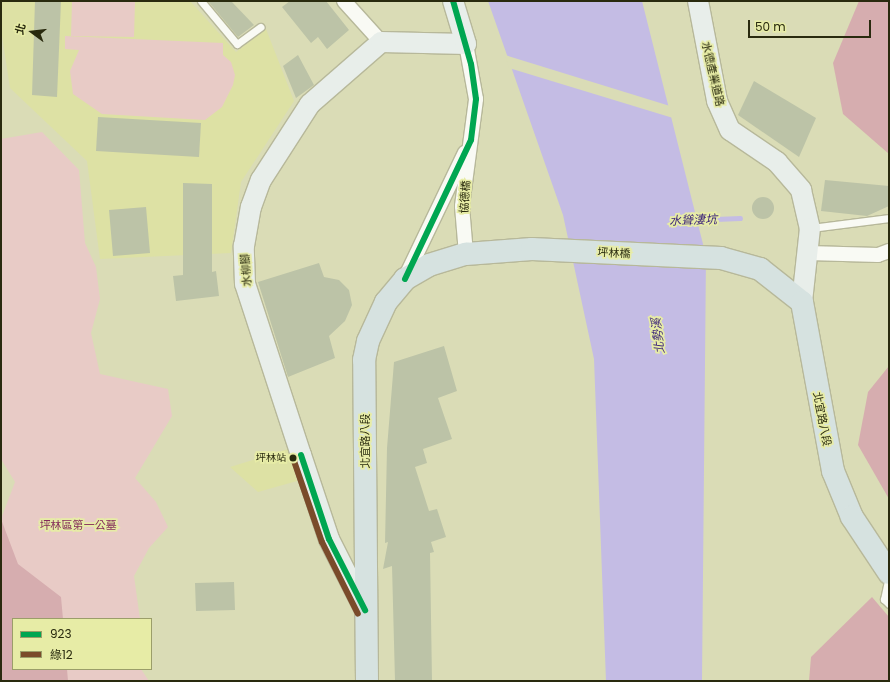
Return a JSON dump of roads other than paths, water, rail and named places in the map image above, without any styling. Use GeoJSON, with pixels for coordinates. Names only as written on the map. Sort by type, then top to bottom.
{"type":"FeatureCollection","features":[{"type":"Feature","properties":{"kind":"main road"},"geometry":{"type":"LineString","coordinates":[[381,42],[466,44],[453,1]]}},
{"type":"Feature","properties":{"kind":"main road","name":"水德產業道路"},"geometry":{"type":"LineString","coordinates":[[698,1],[717,101],[730,130],[777,162],[801,190],[810,228],[802,302]]}},
{"type":"Feature","properties":{"kind":"main road","name":"水柳腳"},"geometry":{"type":"LineString","coordinates":[[365,610],[329,539],[300,455],[245,284],[244,246],[251,207],[261,180],[310,104],[381,42]]}},
{"type":"Feature","properties":{"kind":"main road","name":"坪林橋"},"geometry":{"type":"LineString","coordinates":[[466,254],[532,249],[713,257],[760,269],[802,302]]}},
{"type":"Feature","properties":{"kind":"main road","name":"北宜路八段"},"geometry":{"type":"LineString","coordinates":[[367,681],[365,610],[364,360],[376,321],[405,279],[429,265],[466,254]]}},
{"type":"Feature","properties":{"kind":"main road","name":"北宜路八段"},"geometry":{"type":"LineString","coordinates":[[802,302],[833,471],[852,517],[889,575]]}},
{"type":"Feature","properties":{"kind":"street"},"geometry":{"type":"LineString","coordinates":[[344,1],[381,42]]}},
{"type":"Feature","properties":{"kind":"street","name":"協德橋"},"geometry":{"type":"LineString","coordinates":[[466,44],[476,99],[462,206],[466,254]]}},
{"type":"Feature","properties":{"kind":"street","name":"協德橋"},"geometry":{"type":"LineString","coordinates":[[405,279],[471,140]]}},
{"type":"Feature","properties":{"kind":"street"},"geometry":{"type":"LineString","coordinates":[[808,253],[878,255],[889,251]]}},
{"type":"Feature","properties":{"kind":"lane"},"geometry":{"type":"LineString","coordinates":[[201,1],[236,44],[260,27]]}},
{"type":"Feature","properties":{"kind":"lane"},"geometry":{"type":"LineString","coordinates":[[810,228],[889,218]]}},
{"type":"Feature","properties":{"kind":"lane"},"geometry":{"type":"LineString","coordinates":[[889,575],[884,599],[889,604]]}},
{"type":"Feature","properties":{"kind":"water","name":"北勢溪"},"geometry":{"type":"Polygon","coordinates":[[[488,1],[642,1],[706,256],[702,681],[606,681],[594,359],[563,215],[488,1]]]}},
{"type":"Feature","properties":{"kind":"waterway","name":"水聳淒坑"},"geometry":{"type":"LineString","coordinates":[[691,220],[740,218]]}},
{"type":"Feature","properties":{"kind":"place","name":"坪林站"},"geometry":{"type":"Point","coordinates":[293,458]}},
{"type":"Feature","properties":{"kind":"park label","name":"坪林區第一公墓"},"geometry":{"type":"Point","coordinates":[78,525]}}]}
